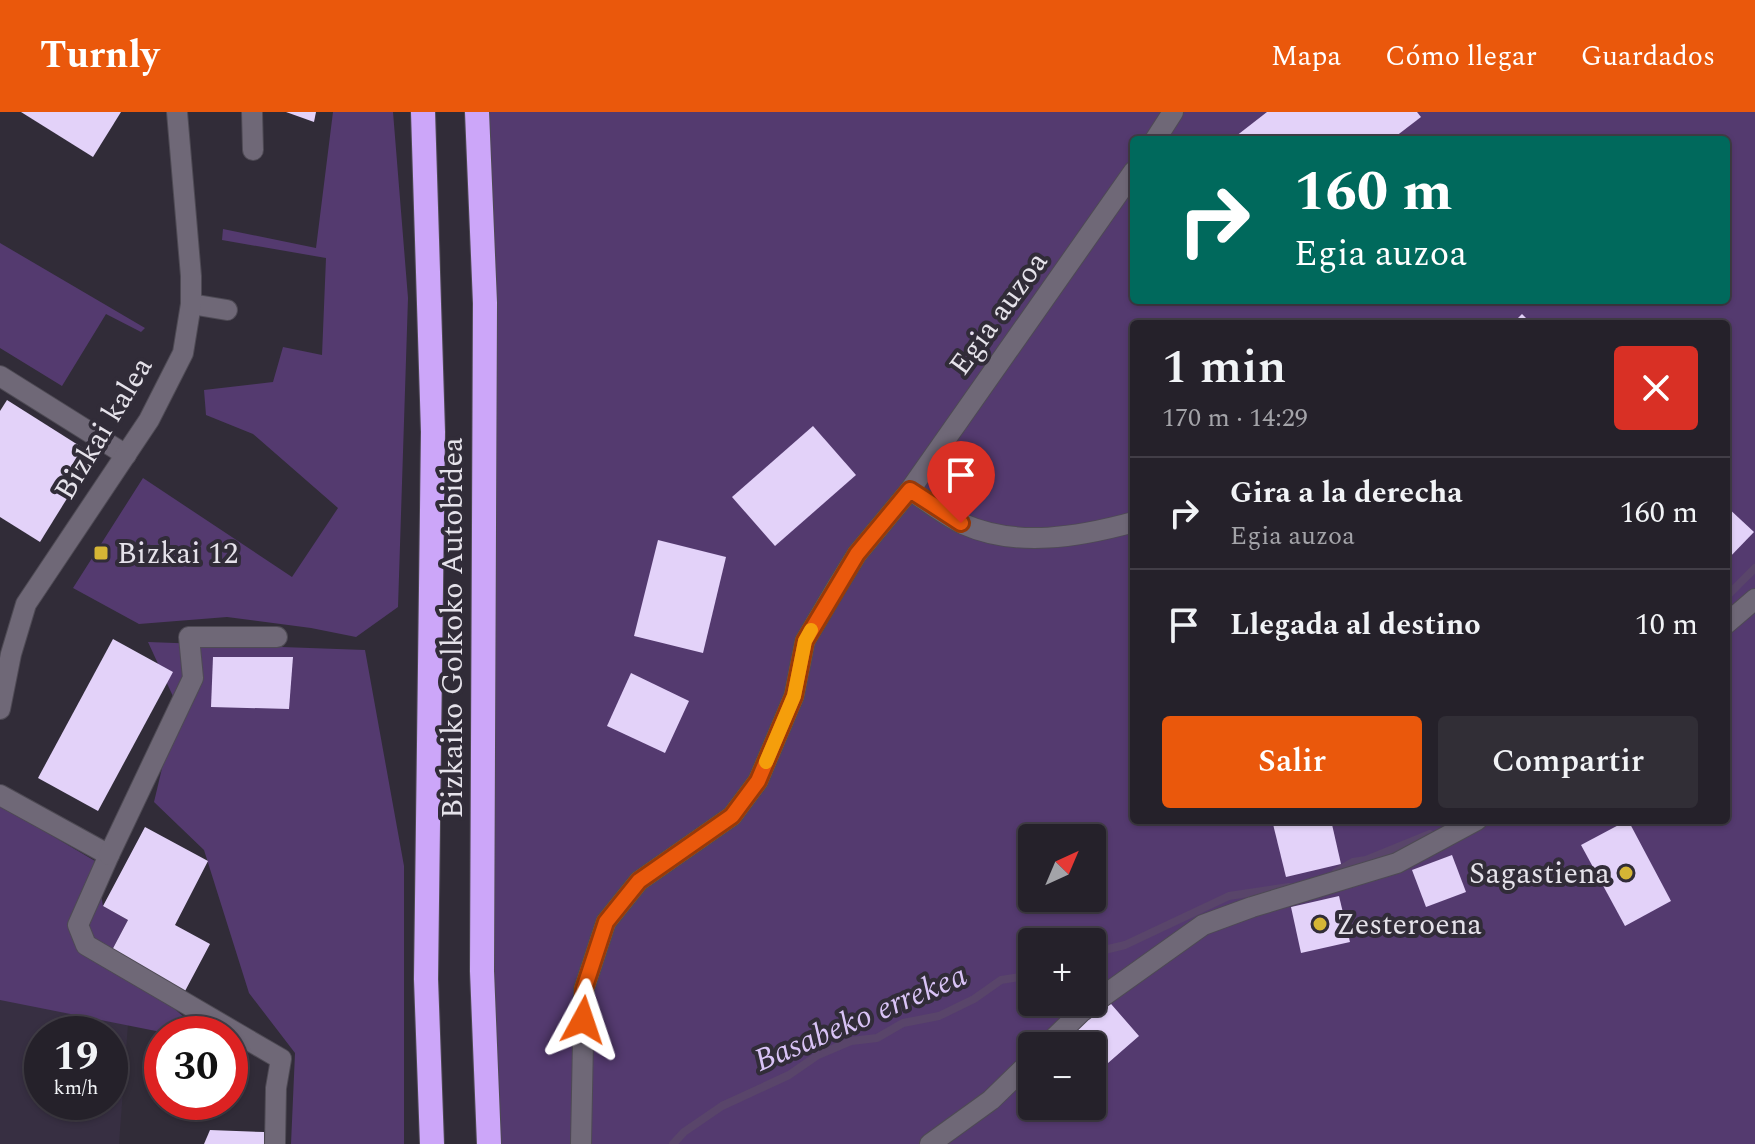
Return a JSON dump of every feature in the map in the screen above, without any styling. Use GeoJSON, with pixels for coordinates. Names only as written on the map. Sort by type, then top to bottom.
{"type":"FeatureCollection","features":[{"type":"Feature","properties":{"kind":"highway","name":"Bizkaiko Golkoko Autobidea"},"geometry":{"type":"LineString","coordinates":[[423,112],[433,432],[426,979],[432,1144]]}},
{"type":"Feature","properties":{"kind":"highway","name":"Bizkaiko Golkoko Autobidea"},"geometry":{"type":"LineString","coordinates":[[477,112],[485,303],[482,971],[489,1144]]}},
{"type":"Feature","properties":{"kind":"street","name":"Bizkai kalea"},"geometry":{"type":"LineString","coordinates":[[0,709],[6,652],[26,604],[149,420],[183,353],[191,304],[177,112]]}},
{"type":"Feature","properties":{"kind":"street"},"geometry":{"type":"LineString","coordinates":[[252,112],[253,150]]}},
{"type":"Feature","properties":{"kind":"street"},"geometry":{"type":"LineString","coordinates":[[1158,136],[1173,112]]}},
{"type":"Feature","properties":{"kind":"street","name":"Egia auzoa"},"geometry":{"type":"LineString","coordinates":[[581,1144],[584,989],[606,922],[639,881],[732,816],[758,781],[794,696],[805,641],[857,554],[910,490],[1130,177]]}},
{"type":"Feature","properties":{"kind":"street"},"geometry":{"type":"LineString","coordinates":[[191,304],[227,310]]}},
{"type":"Feature","properties":{"kind":"street"},"geometry":{"type":"LineString","coordinates":[[0,376],[126,455]]}},
{"type":"Feature","properties":{"kind":"street"},"geometry":{"type":"LineString","coordinates":[[910,490],[961,523],[982,531],[1029,539],[1088,535],[1130,523]]}},
{"type":"Feature","properties":{"kind":"street"},"geometry":{"type":"LineString","coordinates":[[1730,621],[1755,599]]}},
{"type":"Feature","properties":{"kind":"street"},"geometry":{"type":"LineString","coordinates":[[275,1144],[276,1088],[281,1059],[86,945],[78,925],[193,678],[189,637],[277,637]]}},
{"type":"Feature","properties":{"kind":"street"},"geometry":{"type":"LineString","coordinates":[[0,795],[109,855]]}},
{"type":"Feature","properties":{"kind":"street"},"geometry":{"type":"LineString","coordinates":[[1060,1032],[1081,1012],[1203,925],[1397,863],[1470,824]]}},
{"type":"Feature","properties":{"kind":"street"},"geometry":{"type":"LineString","coordinates":[[930,1144],[991,1100],[1018,1074]]}},
{"type":"Feature","properties":{"kind":"shaded area"},"geometry":{"type":"Polygon","coordinates":[[[333,112],[393,112],[408,298],[398,607],[356,637],[227,617],[139,624],[73,588],[143,478],[292,577],[338,508],[253,434],[206,415],[204,390],[273,382],[283,347],[322,355],[326,258],[222,240],[223,229],[316,248],[333,112]]]}},
{"type":"Feature","properties":{"kind":"shaded area"},"geometry":{"type":"Polygon","coordinates":[[[475,112],[1755,112],[1755,1144],[491,1144],[475,112]]]}},
{"type":"Feature","properties":{"kind":"shaded area"},"geometry":{"type":"Polygon","coordinates":[[[0,243],[145,328],[141,332],[106,314],[62,386],[0,348],[0,243]]]}},
{"type":"Feature","properties":{"kind":"shaded area"},"geometry":{"type":"Polygon","coordinates":[[[148,642],[365,650],[404,866],[404,1144],[291,1144],[295,1053],[249,993],[204,850],[154,802],[177,705],[148,642]]]}},
{"type":"Feature","properties":{"kind":"shaded area"},"geometry":{"type":"Polygon","coordinates":[[[0,805],[95,861],[103,906],[128,920],[110,954],[183,1016],[144,1016],[144,1029],[128,1025],[128,1016],[80,1016],[0,1000],[0,805]]]}},
{"type":"Feature","properties":{"kind":"shaded area"},"geometry":{"type":"Polygon","coordinates":[[[0,998],[129,1011],[128,1024],[128,1016],[24,1016],[24,1120],[121,1120],[119,1144],[0,1144],[0,998]]]}},
{"type":"Feature","properties":{"kind":"building"},"geometry":{"type":"Polygon","coordinates":[[[21,112],[121,112],[93,157],[21,112]]]}},
{"type":"Feature","properties":{"kind":"building"},"geometry":{"type":"Polygon","coordinates":[[[286,112],[316,112],[314,122],[286,112]]]}},
{"type":"Feature","properties":{"kind":"building"},"geometry":{"type":"Polygon","coordinates":[[[1267,112],[1417,112],[1421,117],[1396,136],[1236,136],[1267,112]]]}},
{"type":"Feature","properties":{"kind":"building"},"geometry":{"type":"Polygon","coordinates":[[[7,400],[94,455],[40,542],[0,517],[0,411],[7,400]]]}},
{"type":"Feature","properties":{"kind":"building"},"geometry":{"type":"Polygon","coordinates":[[[813,426],[856,475],[775,546],[732,497],[813,426]]]}},
{"type":"Feature","properties":{"kind":"building"},"geometry":{"type":"Polygon","coordinates":[[[1730,510],[1754,532],[1730,557],[1730,510]]]}},
{"type":"Feature","properties":{"kind":"building"},"geometry":{"type":"Polygon","coordinates":[[[658,540],[726,557],[703,653],[634,636],[658,540]]]}},
{"type":"Feature","properties":{"kind":"building"},"geometry":{"type":"Polygon","coordinates":[[[113,639],[173,672],[98,811],[38,778],[113,639]]]}},
{"type":"Feature","properties":{"kind":"building"},"geometry":{"type":"Polygon","coordinates":[[[213,657],[293,657],[289,709],[211,707],[213,657]]]}},
{"type":"Feature","properties":{"kind":"building"},"geometry":{"type":"Polygon","coordinates":[[[631,673],[689,701],[665,753],[607,726],[631,673]]]}},
{"type":"Feature","properties":{"kind":"building"},"geometry":{"type":"Polygon","coordinates":[[[1273,824],[1332,824],[1341,864],[1286,877],[1273,824]]]}},
{"type":"Feature","properties":{"kind":"building","name":"Sagastiena"},"geometry":{"type":"Polygon","coordinates":[[[1620,824],[1630,824],[1671,901],[1625,926],[1581,845],[1620,824]]]}},
{"type":"Feature","properties":{"kind":"building"},"geometry":{"type":"Polygon","coordinates":[[[145,827],[208,861],[175,925],[210,944],[184,993],[110,954],[128,920],[103,906],[145,827]]]}},
{"type":"Feature","properties":{"kind":"building"},"geometry":{"type":"Polygon","coordinates":[[[1452,855],[1466,892],[1426,907],[1412,870],[1452,855]]]}},
{"type":"Feature","properties":{"kind":"building","name":"Zesteroena"},"geometry":{"type":"Polygon","coordinates":[[[1339,896],[1350,942],[1301,953],[1291,907],[1339,896]]]}},
{"type":"Feature","properties":{"kind":"building"},"geometry":{"type":"Polygon","coordinates":[[[1106,998],[1139,1036],[1106,1065],[1106,1032],[1067,1032],[1084,1016],[1106,1016],[1106,998]]]}},
{"type":"Feature","properties":{"kind":"building"},"geometry":{"type":"Polygon","coordinates":[[[210,1130],[264,1132],[264,1144],[204,1144],[210,1130]]]}},
{"type":"Feature","properties":{"kind":"waterway","name":"Basabeko errekea"},"geometry":{"type":"LineString","coordinates":[[1730,593],[1755,568]]}},
{"type":"Feature","properties":{"kind":"waterway","name":"Basabeko errekea"},"geometry":{"type":"LineString","coordinates":[[1336,872],[1353,862],[1366,860],[1430,834]]}},
{"type":"Feature","properties":{"kind":"waterway","name":"Basabeko errekea"},"geometry":{"type":"LineString","coordinates":[[1106,950],[1125,945],[1229,896],[1289,887]]}},
{"type":"Feature","properties":{"kind":"waterway","name":"Basabeko errekea"},"geometry":{"type":"LineString","coordinates":[[673,1144],[684,1132],[722,1106],[789,1075],[818,1055],[851,1041],[877,1038],[903,1023],[939,1016],[974,999],[1001,980],[1018,977]]}},
{"type":"Feature","properties":{"kind":"slow traffic"},"geometry":{"type":"LineString","coordinates":[[766,762],[794,696],[805,641],[811,630]]}},
{"type":"Feature","properties":{"kind":"place","name":"Bizkai 12"},"geometry":{"type":"Point","coordinates":[101,553]}},
{"type":"Feature","properties":{"kind":"place","name":"Sagastiena"},"geometry":{"type":"Point","coordinates":[1626,873]}},
{"type":"Feature","properties":{"kind":"place","name":"Zesteroena"},"geometry":{"type":"Point","coordinates":[1320,924]}},
{"type":"Feature","properties":{"kind":"route"},"geometry":{"type":"LineString","coordinates":[[583,1020],[584,989],[606,922],[639,881],[732,816],[758,781],[794,696],[805,641],[857,554],[910,490],[961,523]]}}]}
